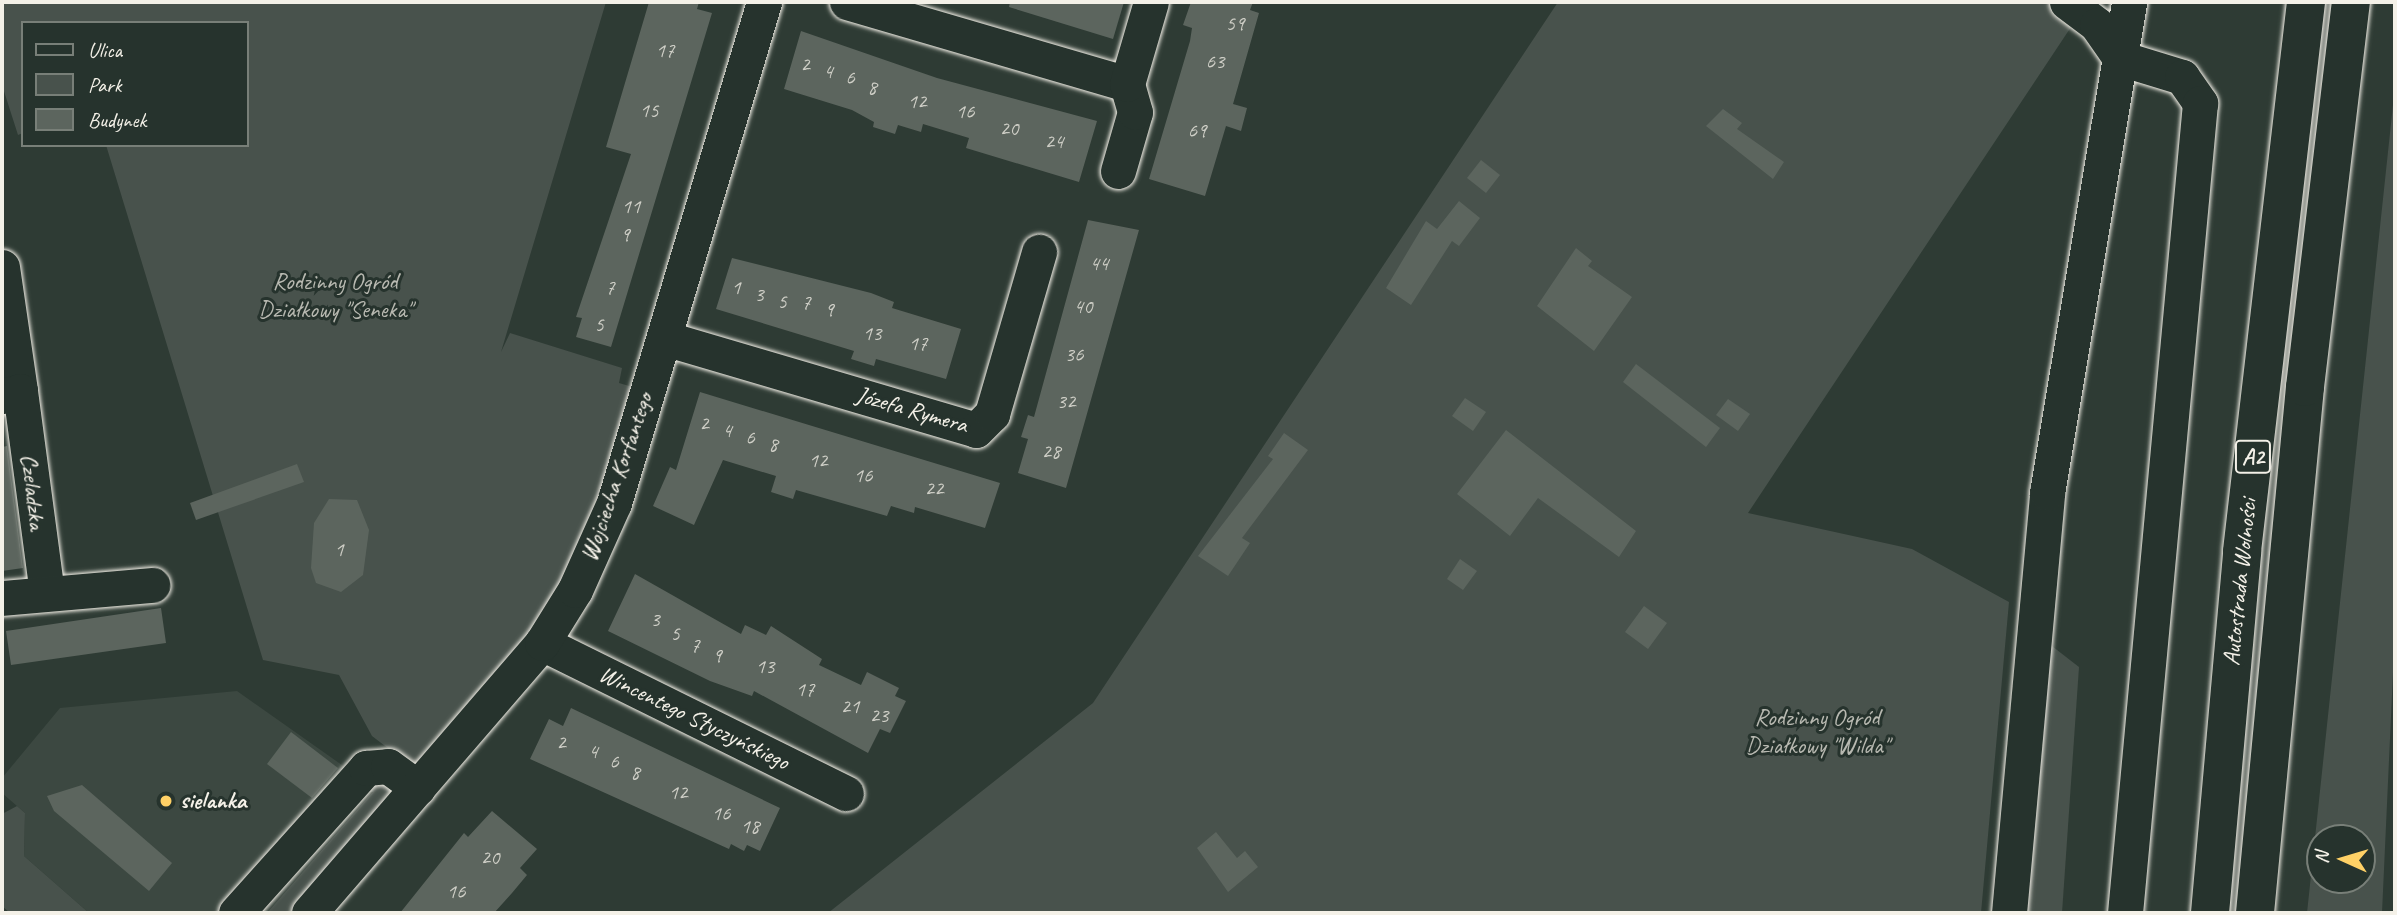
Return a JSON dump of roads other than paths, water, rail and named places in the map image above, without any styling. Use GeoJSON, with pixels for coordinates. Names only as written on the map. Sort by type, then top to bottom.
{"type":"FeatureCollection","features":[{"type":"Feature","properties":{"kind":"highway","name":"Autostrada Wolności"},"geometry":{"type":"LineString","coordinates":[[2210,913],[2242,551],[2306,2]]}},
{"type":"Feature","properties":{"kind":"highway","name":"Autostrada Wolności"},"geometry":{"type":"LineString","coordinates":[[2255,913],[2305,387],[2351,2]]}},
{"type":"Feature","properties":{"kind":"street","name":"Wojciecha Korfantego"},"geometry":{"type":"LineString","coordinates":[[309,913],[542,643],[601,537],[664,338],[764,2]]}},
{"type":"Feature","properties":{"kind":"street"},"geometry":{"type":"LineString","coordinates":[[846,2],[1127,84]]}},
{"type":"Feature","properties":{"kind":"street"},"geometry":{"type":"LineString","coordinates":[[1118,171],[1135,112],[1127,84],[1151,2]]}},
{"type":"Feature","properties":{"kind":"street"},"geometry":{"type":"LineString","coordinates":[[2067,2],[2098,25],[2120,58],[2182,77],[2196,88],[2200,103],[2125,913]]}},
{"type":"Feature","properties":{"kind":"street"},"geometry":{"type":"LineString","coordinates":[[2008,913],[2047,493],[2129,2]]}},
{"type":"Feature","properties":{"kind":"street","name":"Józefa Rymera"},"geometry":{"type":"LineString","coordinates":[[664,338],[976,430],[992,414],[1039,252]]}},
{"type":"Feature","properties":{"kind":"street","name":"Czeladzka"},"geometry":{"type":"LineString","coordinates":[[2,267],[11,393],[47,593]]}},
{"type":"Feature","properties":{"kind":"street"},"geometry":{"type":"LineString","coordinates":[[2,598],[152,585]]}},
{"type":"Feature","properties":{"kind":"street","name":"Wincentego Styczyńskiego"},"geometry":{"type":"LineString","coordinates":[[542,643],[846,793]]}},
{"type":"Feature","properties":{"kind":"street"},"geometry":{"type":"LineString","coordinates":[[236,913],[366,768],[388,766],[418,788]]}},
{"type":"Feature","properties":{"kind":"place","name":"sielanka"},"geometry":{"type":"Point","coordinates":[166,801]}},
{"type":"Feature","properties":{"kind":"park label","name":"Rodzinny Ogród Działkowy \"Seneka\""},"geometry":{"type":"Point","coordinates":[335,296]}},
{"type":"Feature","properties":{"kind":"park label","name":"Rodzinny Ogród Działkowy \"Wilda\""},"geometry":{"type":"Point","coordinates":[1817,732]}}]}
